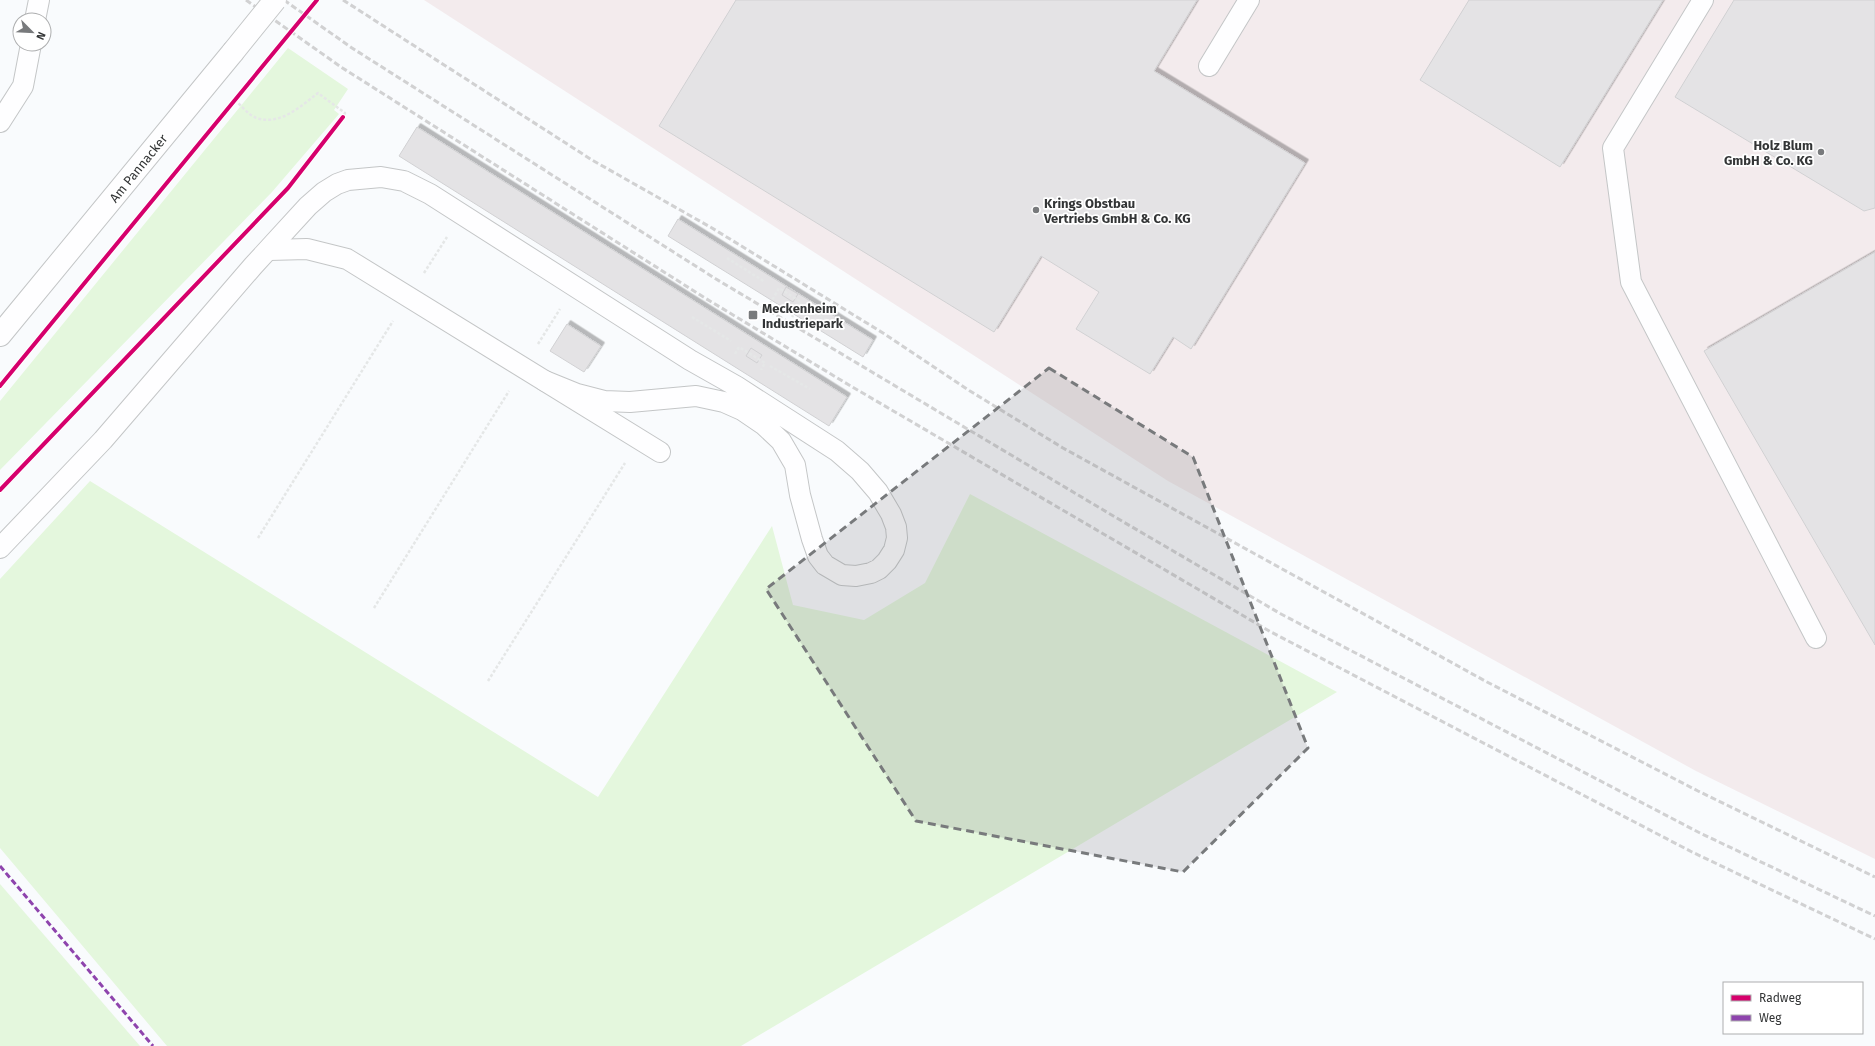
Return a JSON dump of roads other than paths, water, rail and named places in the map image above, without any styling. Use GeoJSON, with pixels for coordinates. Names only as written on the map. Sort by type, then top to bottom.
{"type":"FeatureCollection","features":[{"type":"Feature","properties":{"kind":"main road","name":"Am Pannacker"},"geometry":{"type":"LineString","coordinates":[[0,335],[275,0]]}},
{"type":"Feature","properties":{"kind":"lane"},"geometry":{"type":"LineString","coordinates":[[37,12],[39,0]]}},
{"type":"Feature","properties":{"kind":"lane"},"geometry":{"type":"LineString","coordinates":[[1209,66],[1249,0]]}},
{"type":"Feature","properties":{"kind":"lane"},"geometry":{"type":"LineString","coordinates":[[1703,0],[1613,148],[1631,282],[1816,638]]}},
{"type":"Feature","properties":{"kind":"lane"},"geometry":{"type":"LineString","coordinates":[[0,122],[23,86],[29,52]]}},
{"type":"Feature","properties":{"kind":"lane"},"geometry":{"type":"LineString","coordinates":[[0,548],[103,440],[308,206],[324,192],[337,184],[348,180],[380,177],[404,181],[430,194],[690,360],[736,386],[837,451],[860,471],[878,492],[891,514],[896,527],[897,538],[894,550],[888,561],[879,569],[871,573],[856,576],[842,575],[825,565],[818,556],[812,539],[800,495],[795,464],[781,441],[764,425],[742,410],[724,402],[696,396],[630,402],[604,401],[577,394],[545,382]]}},
{"type":"Feature","properties":{"kind":"lane"},"geometry":{"type":"LineString","coordinates":[[268,250],[307,249],[347,260],[409,296],[545,382],[660,452]]}},
{"type":"Feature","properties":{"kind":"railway"},"geometry":{"type":"LineString","coordinates":[[246,0],[341,67],[705,298],[849,385],[1271,632],[1692,852],[1875,939]]}},
{"type":"Feature","properties":{"kind":"railway"},"geometry":{"type":"LineString","coordinates":[[284,0],[352,48],[716,279],[1115,517],[1281,614],[1700,833],[1875,916]]}},
{"type":"Feature","properties":{"kind":"railway"},"geometry":{"type":"LineString","coordinates":[[343,0],[592,160],[712,228],[883,333],[970,391],[1063,448],[1487,682],[1698,791],[1875,877]]}},
{"type":"Feature","properties":{"kind":"place","name":"Holz Blum GmbH & Co. KG"},"geometry":{"type":"Point","coordinates":[1821,152]}},
{"type":"Feature","properties":{"kind":"place","name":"Krings Obstbau Vertriebs GmbH & Co. KG"},"geometry":{"type":"Point","coordinates":[1036,210]}},
{"type":"Feature","properties":{"kind":"place","name":"Meckenheim Industriepark"},"geometry":{"type":"Point","coordinates":[753,315]}}]}
